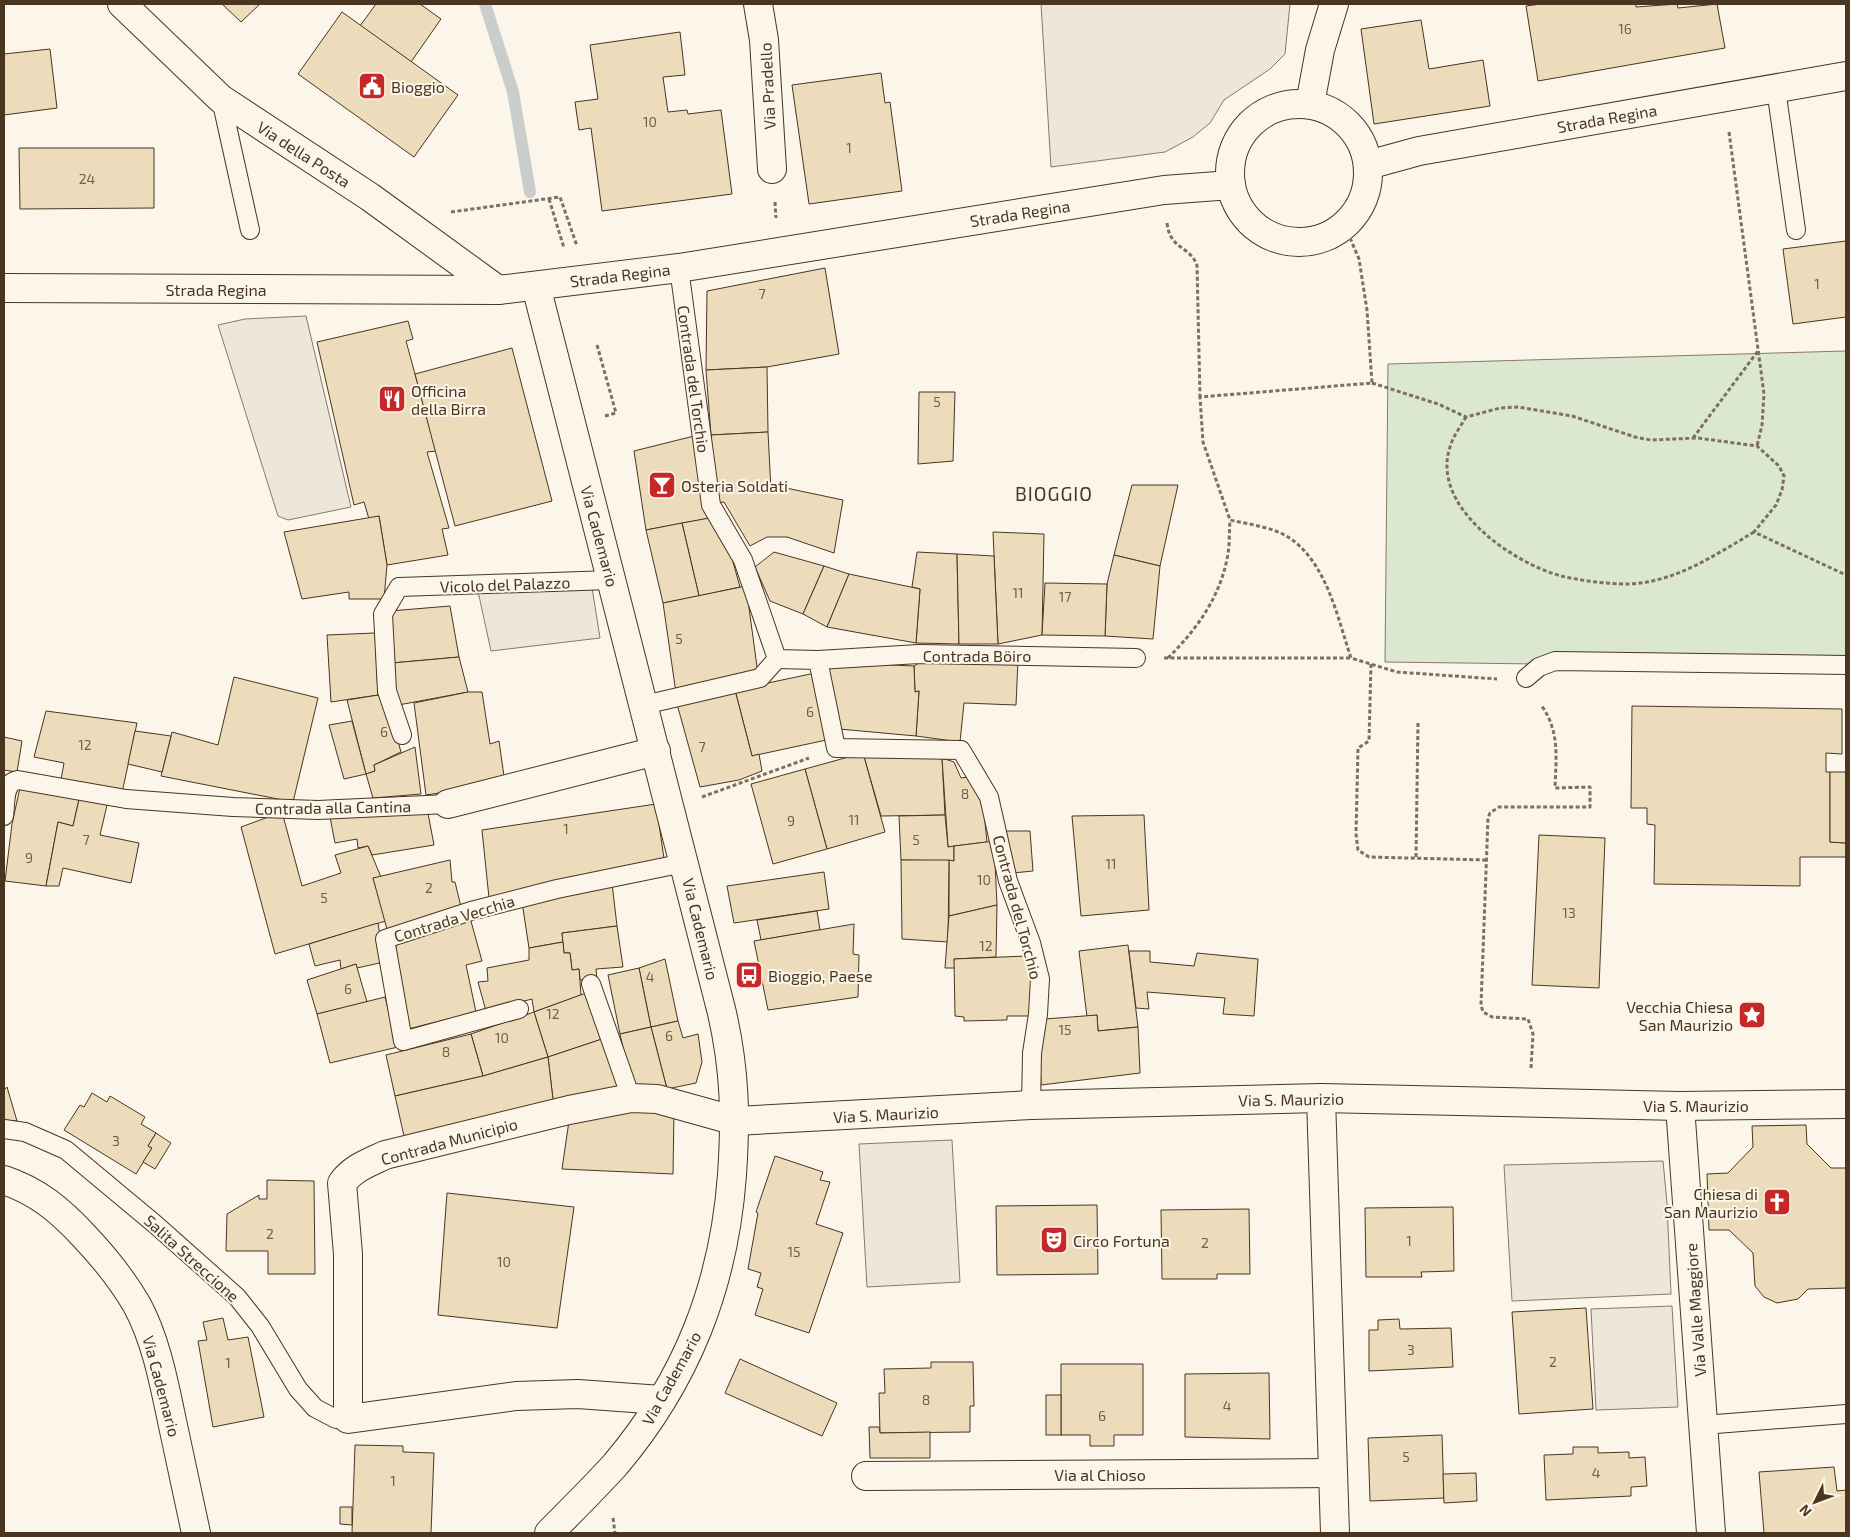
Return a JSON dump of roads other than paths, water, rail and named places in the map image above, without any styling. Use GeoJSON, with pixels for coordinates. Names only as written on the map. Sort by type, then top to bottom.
{"type":"FeatureCollection","features":[{"type":"Feature","properties":{"kind":"street","name":"Via della Posta"},"geometry":{"type":"LineString","coordinates":[[122,4],[221,99],[443,248],[498,290]]}},
{"type":"Feature","properties":{"kind":"street","name":"Via Pradello"},"geometry":{"type":"LineString","coordinates":[[758,4],[764,40],[772,169]]}},
{"type":"Feature","properties":{"kind":"street"},"geometry":{"type":"LineString","coordinates":[[1310,104],[1320,50],[1334,4]]}},
{"type":"Feature","properties":{"kind":"street","name":"Strada Regina"},"geometry":{"type":"LineString","coordinates":[[1368,165],[1419,151],[1846,76]]}},
{"type":"Feature","properties":{"kind":"street"},"geometry":{"type":"LineString","coordinates":[[1288,104],[1310,104],[1331,111],[1350,124],[1362,143],[1368,165],[1367,188],[1359,208],[1345,226],[1327,237],[1306,242],[1279,239],[1266,234],[1250,222],[1237,205],[1231,185],[1230,163],[1236,142],[1250,124],[1267,111],[1288,104]]}},
{"type":"Feature","properties":{"kind":"street","name":"Strada Regina"},"geometry":{"type":"LineString","coordinates":[[4,288],[498,290],[679,268],[1164,190],[1231,185]]}},
{"type":"Feature","properties":{"kind":"street","name":"Via Cademario"},"geometry":{"type":"LineString","coordinates":[[536,286],[656,752],[730,1050],[736,1121],[731,1186],[719,1267],[706,1310],[691,1348],[661,1400],[616,1463],[549,1533]]}},
{"type":"Feature","properties":{"kind":"street","name":"Contrada alla Cantina"},"geometry":{"type":"LineString","coordinates":[[448,804],[656,752]]}},
{"type":"Feature","properties":{"kind":"street","name":"Contrada Municipio"},"geometry":{"type":"LineString","coordinates":[[348,1419],[348,1254],[342,1183],[348,1174],[385,1155],[569,1110],[631,1098],[657,1099],[736,1121]]}},
{"type":"Feature","properties":{"kind":"street"},"geometry":{"type":"LineString","coordinates":[[1321,1098],[1335,1533]]}},
{"type":"Feature","properties":{"kind":"street","name":"Via S. Maurizio"},"geometry":{"type":"LineString","coordinates":[[736,1121],[1031,1105],[1321,1098],[1680,1106],[1846,1104]]}},
{"type":"Feature","properties":{"kind":"street","name":"Via Valle Maggiore"},"geometry":{"type":"LineString","coordinates":[[1680,1106],[1711,1533]]}},
{"type":"Feature","properties":{"kind":"street","name":"Via Cademario"},"geometry":{"type":"LineString","coordinates":[[4,1180],[27,1188],[55,1207],[71,1222],[93,1245],[137,1306],[164,1381],[196,1533]]}},
{"type":"Feature","properties":{"kind":"street"},"geometry":{"type":"LineString","coordinates":[[348,1419],[516,1396],[578,1394],[661,1400]]}},
{"type":"Feature","properties":{"kind":"street","name":"Via al Chioso"},"geometry":{"type":"LineString","coordinates":[[866,1476],[1333,1473]]}},
{"type":"Feature","properties":{"kind":"lane"},"geometry":{"type":"LineString","coordinates":[[1776,88],[1796,230]]}},
{"type":"Feature","properties":{"kind":"lane"},"geometry":{"type":"LineString","coordinates":[[221,99],[250,230]]}},
{"type":"Feature","properties":{"kind":"lane","name":"Contrada del Torchio"},"geometry":{"type":"LineString","coordinates":[[679,268],[711,505],[743,560],[776,659]]}},
{"type":"Feature","properties":{"kind":"lane","name":"Vicolo del Palazzo"},"geometry":{"type":"LineString","coordinates":[[402,734],[387,691],[383,614],[399,588],[611,580]]}},
{"type":"Feature","properties":{"kind":"lane","name":"Contrada Böiro"},"geometry":{"type":"LineString","coordinates":[[818,660],[919,654],[1136,658]]}},
{"type":"Feature","properties":{"kind":"lane"},"geometry":{"type":"LineString","coordinates":[[644,705],[760,678],[776,659],[818,660]]}},
{"type":"Feature","properties":{"kind":"lane","name":"Contrada del Torchio"},"geometry":{"type":"LineString","coordinates":[[818,660],[836,748],[961,750],[989,797],[1008,881],[1031,943],[1040,979],[1038,1014],[1032,1053],[1031,1105]]}},
{"type":"Feature","properties":{"kind":"lane"},"geometry":{"type":"LineString","coordinates":[[1526,678],[1539,667],[1555,661],[1846,665]]}},
{"type":"Feature","properties":{"kind":"lane","name":"Contrada alla Cantina"},"geometry":{"type":"LineString","coordinates":[[4,816],[8,785],[12,781],[18,780],[126,799],[233,808],[318,810],[448,804]]}},
{"type":"Feature","properties":{"kind":"lane","name":"Contrada Vecchia"},"geometry":{"type":"LineString","coordinates":[[519,1009],[403,1041],[385,939],[471,911],[557,889],[684,863]]}},
{"type":"Feature","properties":{"kind":"lane"},"geometry":{"type":"LineString","coordinates":[[592,984],[631,1098]]}},
{"type":"Feature","properties":{"kind":"lane","name":"Salita Streccione"},"geometry":{"type":"LineString","coordinates":[[4,1129],[25,1132],[66,1150],[156,1225],[238,1297],[260,1326],[298,1390],[315,1408],[336,1419],[348,1419]]}},
{"type":"Feature","properties":{"kind":"lane"},"geometry":{"type":"LineString","coordinates":[[1703,1425],[1846,1414]]}},
{"type":"Feature","properties":{"kind":"waterway"},"geometry":{"type":"LineString","coordinates":[[485,4],[513,92],[530,192]]}},
{"type":"Feature","properties":{"kind":"place","name":"Bioggio"},"geometry":{"type":"Point","coordinates":[372,86]}},
{"type":"Feature","properties":{"kind":"place","name":"Officina della Birra"},"geometry":{"type":"Point","coordinates":[392,399]}},
{"type":"Feature","properties":{"kind":"place","name":"Osteria Soldati"},"geometry":{"type":"Point","coordinates":[662,485]}},
{"type":"Feature","properties":{"kind":"place","name":"Bioggio, Paese"},"geometry":{"type":"Point","coordinates":[749,975]}},
{"type":"Feature","properties":{"kind":"place","name":"Vecchia Chiesa San Maurizio"},"geometry":{"type":"Point","coordinates":[1752,1015]}},
{"type":"Feature","properties":{"kind":"place","name":"Chiesa di San Maurizio"},"geometry":{"type":"Point","coordinates":[1777,1202]}},
{"type":"Feature","properties":{"kind":"place","name":"Circo Fortuna"},"geometry":{"type":"Point","coordinates":[1054,1240]}},
{"type":"Feature","properties":{"kind":"district","name":"BIOGGIO"},"geometry":{"type":"Point","coordinates":[1054,493]}}]}
